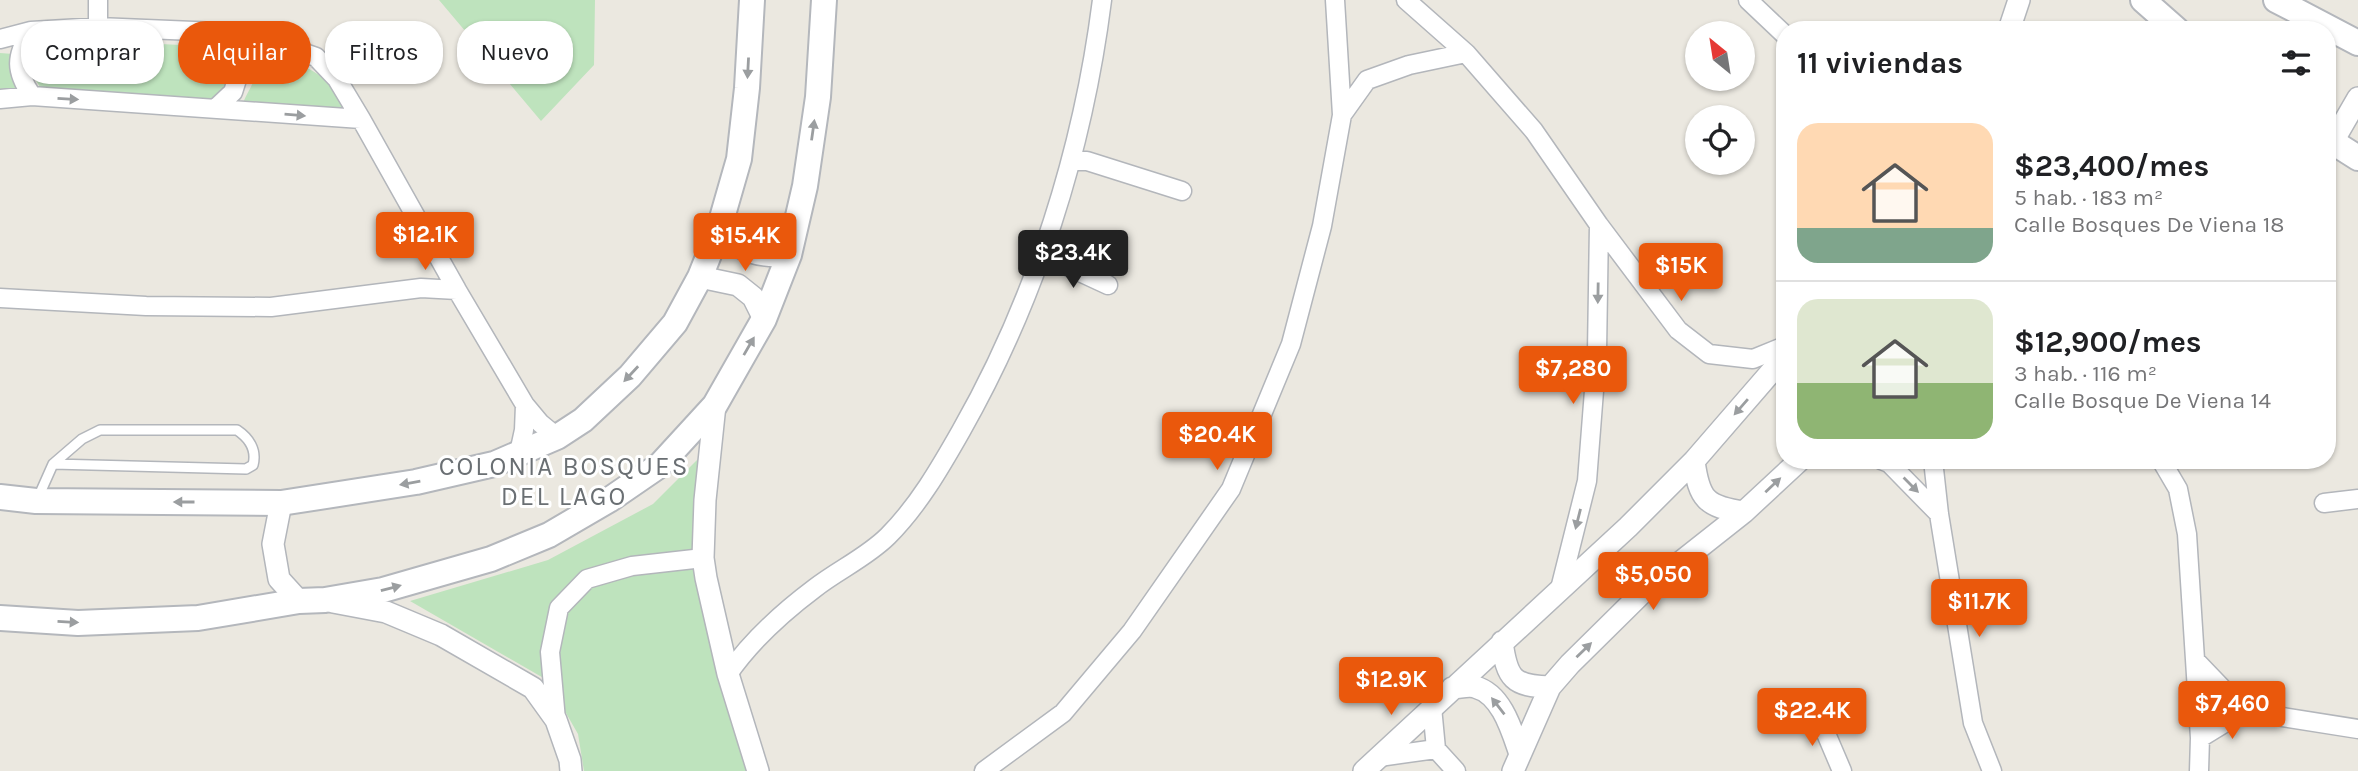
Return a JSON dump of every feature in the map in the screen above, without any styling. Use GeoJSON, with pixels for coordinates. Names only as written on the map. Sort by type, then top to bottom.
{"type":"FeatureCollection","features":[{"type":"Feature","properties":{"kind":"main road"},"geometry":{"type":"LineString","coordinates":[[0,498],[36,501],[281,503],[416,482],[494,464],[557,437],[583,420],[630,376],[675,323],[700,277],[718,232],[739,159],[747,88],[752,0]]}},
{"type":"Feature","properties":{"kind":"main road"},"geometry":{"type":"LineString","coordinates":[[0,618],[78,623],[198,618],[383,590],[491,559],[549,535],[609,500],[660,465],[715,405],[764,319],[789,255],[805,186],[818,97],[824,0]]}},
{"type":"Feature","properties":{"kind":"main road"},"geometry":{"type":"LineString","coordinates":[[2143,0],[2167,21]]}},
{"type":"Feature","properties":{"kind":"main road"},"geometry":{"type":"LineString","coordinates":[[2276,0],[2316,21]]}},
{"type":"Feature","properties":{"kind":"main road"},"geometry":{"type":"LineString","coordinates":[[2336,31],[2358,43]]}},
{"type":"Feature","properties":{"kind":"main road"},"geometry":{"type":"LineString","coordinates":[[2336,145],[2358,158]]}},
{"type":"Feature","properties":{"kind":"street"},"geometry":{"type":"LineString","coordinates":[[98,0],[98,21]]}},
{"type":"Feature","properties":{"kind":"street"},"geometry":{"type":"LineString","coordinates":[[728,674],[779,618],[816,587],[888,536],[935,477],[990,379],[1040,259],[1072,161],[1097,44],[1102,0]]}},
{"type":"Feature","properties":{"kind":"street"},"geometry":{"type":"LineString","coordinates":[[984,771],[1063,713],[1132,631],[1231,489],[1291,344],[1322,226],[1342,115],[1335,0]]}},
{"type":"Feature","properties":{"kind":"street"},"geometry":{"type":"LineString","coordinates":[[1406,0],[1466,53],[1534,131],[1599,225],[1678,330],[1709,354],[1753,359],[1776,350]]}},
{"type":"Feature","properties":{"kind":"street"},"geometry":{"type":"LineString","coordinates":[[1748,0],[1776,26]]}},
{"type":"Feature","properties":{"kind":"street"},"geometry":{"type":"LineString","coordinates":[[0,38],[21,33]]}},
{"type":"Feature","properties":{"kind":"street"},"geometry":{"type":"LineString","coordinates":[[21,53],[21,75]]}},
{"type":"Feature","properties":{"kind":"street"},"geometry":{"type":"LineString","coordinates":[[1342,115],[1367,80],[1409,65],[1466,53]]}},
{"type":"Feature","properties":{"kind":"street"},"geometry":{"type":"LineString","coordinates":[[311,55],[316,57],[337,79],[525,405],[540,423],[557,437]]}},
{"type":"Feature","properties":{"kind":"street"},"geometry":{"type":"LineString","coordinates":[[24,84],[32,96]]}},
{"type":"Feature","properties":{"kind":"street"},"geometry":{"type":"LineString","coordinates":[[216,107],[233,92],[236,84]]}},
{"type":"Feature","properties":{"kind":"street"},"geometry":{"type":"LineString","coordinates":[[0,99],[32,96],[360,119]]}},
{"type":"Feature","properties":{"kind":"street"},"geometry":{"type":"LineString","coordinates":[[2336,132],[2358,98]]}},
{"type":"Feature","properties":{"kind":"street"},"geometry":{"type":"LineString","coordinates":[[1072,161],[1087,161],[1182,191]]}},
{"type":"Feature","properties":{"kind":"street"},"geometry":{"type":"LineString","coordinates":[[1560,589],[1587,481],[1597,352],[1599,225]]}},
{"type":"Feature","properties":{"kind":"street"},"geometry":{"type":"LineString","coordinates":[[718,232],[734,245],[754,254],[770,257],[789,255]]}},
{"type":"Feature","properties":{"kind":"street"},"geometry":{"type":"LineString","coordinates":[[1040,259],[1054,260],[1108,285]]}},
{"type":"Feature","properties":{"kind":"street"},"geometry":{"type":"LineString","coordinates":[[700,277],[738,285],[753,297],[764,319]]}},
{"type":"Feature","properties":{"kind":"street"},"geometry":{"type":"LineString","coordinates":[[0,298],[146,306],[271,307],[421,288],[457,290]]}},
{"type":"Feature","properties":{"kind":"street"},"geometry":{"type":"LineString","coordinates":[[1371,764],[1628,527],[1694,461],[1776,366]]}},
{"type":"Feature","properties":{"kind":"street"},"geometry":{"type":"LineString","coordinates":[[519,453],[524,430],[525,405]]}},
{"type":"Feature","properties":{"kind":"street"},"geometry":{"type":"LineString","coordinates":[[715,405],[705,499],[704,558],[728,674],[758,771]]}},
{"type":"Feature","properties":{"kind":"street"},"geometry":{"type":"LineString","coordinates":[[1694,461],[1704,498],[1721,509],[1744,512]]}},
{"type":"Feature","properties":{"kind":"street"},"geometry":{"type":"LineString","coordinates":[[1517,762],[1550,687],[1570,664],[1644,591],[1744,512],[1790,469]]}},
{"type":"Feature","properties":{"kind":"street"},"geometry":{"type":"LineString","coordinates":[[1895,469],[1939,514]]}},
{"type":"Feature","properties":{"kind":"street"},"geometry":{"type":"LineString","coordinates":[[1934,469],[1973,723],[1992,771]]}},
{"type":"Feature","properties":{"kind":"street"},"geometry":{"type":"LineString","coordinates":[[2166,469],[2178,489],[2187,534],[2200,738],[2199,771]]}},
{"type":"Feature","properties":{"kind":"street"},"geometry":{"type":"LineString","coordinates":[[2324,503],[2358,499]]}},
{"type":"Feature","properties":{"kind":"street"},"geometry":{"type":"LineString","coordinates":[[281,503],[273,544],[279,579],[299,601]]}},
{"type":"Feature","properties":{"kind":"street"},"geometry":{"type":"LineString","coordinates":[[571,771],[570,760],[556,720],[550,652],[559,608],[587,579],[632,566],[704,558]]}},
{"type":"Feature","properties":{"kind":"street"},"geometry":{"type":"LineString","coordinates":[[325,600],[386,612],[441,635],[533,688],[556,720]]}},
{"type":"Feature","properties":{"kind":"street"},"geometry":{"type":"LineString","coordinates":[[1502,642],[1505,665],[1513,677],[1527,687],[1550,687]]}},
{"type":"Feature","properties":{"kind":"street"},"geometry":{"type":"LineString","coordinates":[[2196,661],[2244,711],[2358,729]]}},
{"type":"Feature","properties":{"kind":"street"},"geometry":{"type":"LineString","coordinates":[[1452,688],[1474,687],[1490,696],[1505,714],[1517,762]]}},
{"type":"Feature","properties":{"kind":"street"},"geometry":{"type":"LineString","coordinates":[[1432,707],[1436,749],[1457,771]]}},
{"type":"Feature","properties":{"kind":"street"},"geometry":{"type":"LineString","coordinates":[[1816,710],[1842,771]]}},
{"type":"Feature","properties":{"kind":"street"},"geometry":{"type":"LineString","coordinates":[[2200,738],[2244,711]]}},
{"type":"Feature","properties":{"kind":"street"},"geometry":{"type":"LineString","coordinates":[[1371,764],[1436,749]]}},
{"type":"Feature","properties":{"kind":"lane"},"geometry":{"type":"LineString","coordinates":[[36,501],[53,464],[82,439],[100,430],[237,430],[247,436],[255,456],[253,464],[246,469],[53,464]]}},
{"type":"Feature","properties":{"kind":"green space"},"geometry":{"type":"Polygon","coordinates":[[[439,0],[595,0],[594,65],[541,121],[510,84],[573,84],[573,21],[457,21],[439,0]]]}},
{"type":"Feature","properties":{"kind":"green space"},"geometry":{"type":"Polygon","coordinates":[[[164,44],[178,45],[178,84],[229,84],[227,92],[214,102],[41,89],[38,84],[164,84],[164,44]]]}},
{"type":"Feature","properties":{"kind":"green space"},"geometry":{"type":"Polygon","coordinates":[[[0,53],[13,54],[11,74],[20,93],[0,96],[0,53]]]}},
{"type":"Feature","properties":{"kind":"green space"},"geometry":{"type":"Polygon","coordinates":[[[311,70],[325,79],[325,84],[331,84],[336,90],[345,110],[243,103],[252,84],[311,84],[311,70]]]}},
{"type":"Feature","properties":{"kind":"green space"},"geometry":{"type":"Polygon","coordinates":[[[714,443],[699,557],[754,771],[584,771],[578,734],[547,680],[410,601],[548,560],[653,504],[714,443]]]}},
{"type":"Feature","properties":{"kind":"district","name":"COLONIA BOSQUES DEL LAGO"},"geometry":{"type":"Point","coordinates":[564,481]}}]}
